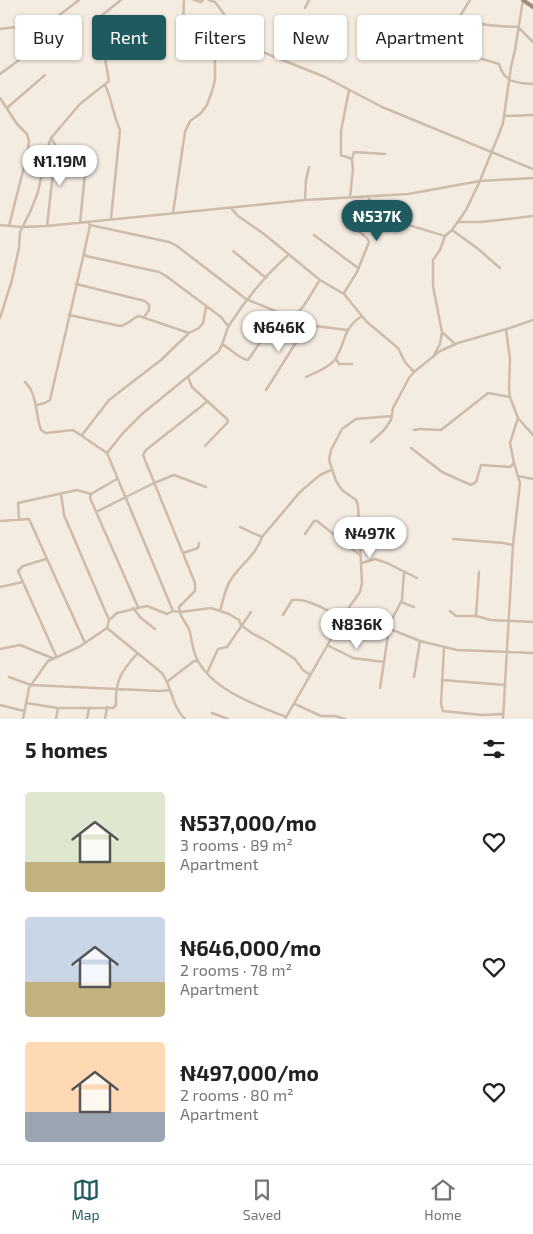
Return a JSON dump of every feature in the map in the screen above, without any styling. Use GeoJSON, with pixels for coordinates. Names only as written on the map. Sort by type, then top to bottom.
{"type":"FeatureCollection","features":[{"type":"Feature","properties":{"kind":"main road"},"geometry":{"type":"LineString","coordinates":[[523,0],[533,7]]}},
{"type":"Feature","properties":{"kind":"street"},"geometry":{"type":"LineString","coordinates":[[59,15],[78,0]]}},
{"type":"Feature","properties":{"kind":"street"},"geometry":{"type":"LineString","coordinates":[[0,318],[12,280],[19,248],[20,232],[38,192],[47,149],[52,138],[80,104],[109,81],[103,49],[101,16],[121,0]]}},
{"type":"Feature","properties":{"kind":"street"},"geometry":{"type":"LineString","coordinates":[[184,0],[184,15]]}},
{"type":"Feature","properties":{"kind":"street"},"geometry":{"type":"LineString","coordinates":[[194,0],[200,2],[204,0]]}},
{"type":"Feature","properties":{"kind":"street"},"geometry":{"type":"LineString","coordinates":[[209,0],[215,2],[224,15]]}},
{"type":"Feature","properties":{"kind":"street"},"geometry":{"type":"LineString","coordinates":[[305,8],[309,0]]}},
{"type":"Feature","properties":{"kind":"street"},"geometry":{"type":"LineString","coordinates":[[461,15],[470,0]]}},
{"type":"Feature","properties":{"kind":"street"},"geometry":{"type":"LineString","coordinates":[[433,358],[440,344],[442,332],[434,294],[432,263],[445,236],[452,230],[466,210],[492,151],[504,116],[523,0]]}},
{"type":"Feature","properties":{"kind":"street"},"geometry":{"type":"LineString","coordinates":[[482,25],[518,27],[533,42]]}},
{"type":"Feature","properties":{"kind":"street"},"geometry":{"type":"LineString","coordinates":[[0,29],[15,28]]}},
{"type":"Feature","properties":{"kind":"street"},"geometry":{"type":"LineString","coordinates":[[264,52],[325,76],[382,108],[533,169]]}},
{"type":"Feature","properties":{"kind":"street"},"geometry":{"type":"LineString","coordinates":[[482,59],[499,64],[504,76],[512,81],[533,84]]}},
{"type":"Feature","properties":{"kind":"street"},"geometry":{"type":"LineString","coordinates":[[0,74],[19,60]]}},
{"type":"Feature","properties":{"kind":"street"},"geometry":{"type":"LineString","coordinates":[[173,213],[187,126],[207,105],[215,80],[215,60]]}},
{"type":"Feature","properties":{"kind":"street"},"geometry":{"type":"LineString","coordinates":[[7,108],[45,75]]}},
{"type":"Feature","properties":{"kind":"street"},"geometry":{"type":"LineString","coordinates":[[105,85],[110,93],[115,119],[120,130],[111,220]]}},
{"type":"Feature","properties":{"kind":"street"},"geometry":{"type":"LineString","coordinates":[[349,90],[341,131],[341,155],[352,159]]}},
{"type":"Feature","properties":{"kind":"street"},"geometry":{"type":"LineString","coordinates":[[0,98],[27,134],[29,141],[9,226]]}},
{"type":"Feature","properties":{"kind":"street"},"geometry":{"type":"LineString","coordinates":[[504,116],[533,115]]}},
{"type":"Feature","properties":{"kind":"street"},"geometry":{"type":"LineString","coordinates":[[47,226],[56,146],[52,138]]}},
{"type":"Feature","properties":{"kind":"street"},"geometry":{"type":"LineString","coordinates":[[350,197],[354,152],[384,154]]}},
{"type":"Feature","properties":{"kind":"street"},"geometry":{"type":"LineString","coordinates":[[80,223],[87,154]]}},
{"type":"Feature","properties":{"kind":"street"},"geometry":{"type":"LineString","coordinates":[[305,200],[309,166]]}},
{"type":"Feature","properties":{"kind":"street"},"geometry":{"type":"LineString","coordinates":[[89,224],[173,213],[305,200],[408,194],[480,181],[533,178]]}},
{"type":"Feature","properties":{"kind":"street"},"geometry":{"type":"LineString","coordinates":[[368,196],[376,207],[390,217],[412,227],[445,236]]}},
{"type":"Feature","properties":{"kind":"street"},"geometry":{"type":"LineString","coordinates":[[231,208],[238,216],[264,234],[320,280],[344,294],[362,316],[398,348],[405,362],[414,372]]}},
{"type":"Feature","properties":{"kind":"street"},"geometry":{"type":"LineString","coordinates":[[458,222],[481,222],[533,216]]}},
{"type":"Feature","properties":{"kind":"street"},"geometry":{"type":"LineString","coordinates":[[0,225],[22,227],[80,223],[169,242],[177,246],[246,300],[307,325],[347,330]]}},
{"type":"Feature","properties":{"kind":"street"},"geometry":{"type":"LineString","coordinates":[[37,405],[50,400],[89,224]]}},
{"type":"Feature","properties":{"kind":"street"},"geometry":{"type":"LineString","coordinates":[[344,294],[358,268],[369,240],[352,226]]}},
{"type":"Feature","properties":{"kind":"street"},"geometry":{"type":"LineString","coordinates":[[452,230],[500,268]]}},
{"type":"Feature","properties":{"kind":"street"},"geometry":{"type":"LineString","coordinates":[[314,235],[358,268]]}},
{"type":"Feature","properties":{"kind":"street"},"geometry":{"type":"LineString","coordinates":[[233,251],[266,278]]}},
{"type":"Feature","properties":{"kind":"street"},"geometry":{"type":"LineString","coordinates":[[84,253],[86,256],[159,272],[196,297],[206,307],[221,317],[228,326]]}},
{"type":"Feature","properties":{"kind":"street"},"geometry":{"type":"LineString","coordinates":[[107,453],[142,414],[188,377],[223,345],[228,326],[246,300],[288,255]]}},
{"type":"Feature","properties":{"kind":"street"},"geometry":{"type":"LineString","coordinates":[[290,317],[296,315],[304,306],[309,295],[320,280]]}},
{"type":"Feature","properties":{"kind":"street"},"geometry":{"type":"LineString","coordinates":[[76,284],[145,301],[149,305],[149,310],[144,317]]}},
{"type":"Feature","properties":{"kind":"street"},"geometry":{"type":"LineString","coordinates":[[82,435],[103,405],[161,360],[201,325],[206,307]]}},
{"type":"Feature","properties":{"kind":"street"},"geometry":{"type":"LineString","coordinates":[[223,345],[234,355],[248,360],[280,313]]}},
{"type":"Feature","properties":{"kind":"street"},"geometry":{"type":"LineString","coordinates":[[69,315],[120,326],[126,325],[136,316],[144,317],[190,333]]}},
{"type":"Feature","properties":{"kind":"street"},"geometry":{"type":"LineString","coordinates":[[306,377],[336,359],[347,330],[354,321],[362,316]]}},
{"type":"Feature","properties":{"kind":"street"},"geometry":{"type":"LineString","coordinates":[[371,442],[384,430],[392,416],[393,408],[403,387],[414,372],[440,351],[455,344],[533,320]]}},
{"type":"Feature","properties":{"kind":"street"},"geometry":{"type":"LineString","coordinates":[[266,390],[307,325]]}},
{"type":"Feature","properties":{"kind":"street"},"geometry":{"type":"LineString","coordinates":[[506,329],[510,359],[510,397],[518,418],[533,435]]}},
{"type":"Feature","properties":{"kind":"street"},"geometry":{"type":"LineString","coordinates":[[442,332],[455,344]]}},
{"type":"Feature","properties":{"kind":"street"},"geometry":{"type":"LineString","coordinates":[[336,359],[340,364],[352,364]]}},
{"type":"Feature","properties":{"kind":"street"},"geometry":{"type":"LineString","coordinates":[[188,377],[192,387],[227,418],[228,422],[205,446]]}},
{"type":"Feature","properties":{"kind":"street"},"geometry":{"type":"LineString","coordinates":[[25,382],[30,387],[37,405],[40,426],[43,432],[55,433],[73,430],[107,453],[173,611]]}},
{"type":"Feature","properties":{"kind":"street"},"geometry":{"type":"LineString","coordinates":[[414,430],[441,430],[488,393],[510,397]]}},
{"type":"Feature","properties":{"kind":"street"},"geometry":{"type":"LineString","coordinates":[[208,401],[144,452],[143,457],[196,587],[195,591],[179,607],[180,612],[189,630],[197,661],[207,673],[245,701],[285,718],[360,592],[362,583],[358,505],[356,500],[342,490],[331,470],[329,460],[331,450],[335,440],[349,422],[356,418],[392,416]]}},
{"type":"Feature","properties":{"kind":"street"},"geometry":{"type":"LineString","coordinates":[[503,719],[513,545],[520,483],[510,443],[518,418]]}},
{"type":"Feature","properties":{"kind":"street"},"geometry":{"type":"LineString","coordinates":[[411,448],[442,472],[471,485],[476,482],[481,465],[510,467],[514,463]]}},
{"type":"Feature","properties":{"kind":"street"},"geometry":{"type":"LineString","coordinates":[[220,611],[228,583],[258,547],[262,537],[300,492],[331,470]]}},
{"type":"Feature","properties":{"kind":"street"},"geometry":{"type":"LineString","coordinates":[[96,512],[174,475],[206,487]]}},
{"type":"Feature","properties":{"kind":"street"},"geometry":{"type":"LineString","coordinates":[[518,476],[533,479]]}},
{"type":"Feature","properties":{"kind":"street"},"geometry":{"type":"LineString","coordinates":[[19,518],[18,503],[80,490],[91,494],[117,479]]}},
{"type":"Feature","properties":{"kind":"street"},"geometry":{"type":"LineString","coordinates":[[61,493],[64,515],[109,620]]}},
{"type":"Feature","properties":{"kind":"street"},"geometry":{"type":"LineString","coordinates":[[91,494],[90,498],[138,607]]}},
{"type":"Feature","properties":{"kind":"street"},"geometry":{"type":"LineString","coordinates":[[0,521],[19,518],[29,519],[85,643]]}},
{"type":"Feature","properties":{"kind":"street"},"geometry":{"type":"LineString","coordinates":[[305,534],[314,521],[317,521],[361,556]]}},
{"type":"Feature","properties":{"kind":"street"},"geometry":{"type":"LineString","coordinates":[[240,527],[262,537]]}},
{"type":"Feature","properties":{"kind":"street"},"geometry":{"type":"LineString","coordinates":[[453,539],[513,545]]}},
{"type":"Feature","properties":{"kind":"street"},"geometry":{"type":"LineString","coordinates":[[182,553],[198,548],[199,543]]}},
{"type":"Feature","properties":{"kind":"street"},"geometry":{"type":"LineString","coordinates":[[46,559],[20,568],[18,571],[56,656]]}},
{"type":"Feature","properties":{"kind":"street"},"geometry":{"type":"LineString","coordinates":[[362,563],[375,560],[417,578]]}},
{"type":"Feature","properties":{"kind":"street"},"geometry":{"type":"LineString","coordinates":[[380,688],[390,623],[401,602],[404,571]]}},
{"type":"Feature","properties":{"kind":"street"},"geometry":{"type":"LineString","coordinates":[[476,616],[479,572]]}},
{"type":"Feature","properties":{"kind":"street"},"geometry":{"type":"LineString","coordinates":[[0,587],[23,582]]}},
{"type":"Feature","properties":{"kind":"street"},"geometry":{"type":"LineString","coordinates":[[283,616],[292,600],[297,599],[343,618]]}},
{"type":"Feature","properties":{"kind":"street"},"geometry":{"type":"LineString","coordinates":[[401,602],[414,607]]}},
{"type":"Feature","properties":{"kind":"street"},"geometry":{"type":"LineString","coordinates":[[23,719],[31,685],[41,668],[52,658],[79,647],[107,628],[109,620],[117,613],[138,607],[153,608],[167,614],[173,611],[180,612],[211,608],[220,611],[239,620],[241,626],[295,659],[303,670],[310,675]]}},
{"type":"Feature","properties":{"kind":"street"},"geometry":{"type":"LineString","coordinates":[[133,608],[155,630]]}},
{"type":"Feature","properties":{"kind":"street"},"geometry":{"type":"LineString","coordinates":[[450,611],[456,616],[476,616],[491,620],[533,622]]}},
{"type":"Feature","properties":{"kind":"street"},"geometry":{"type":"LineString","coordinates":[[207,673],[218,649],[227,647],[251,612]]}},
{"type":"Feature","properties":{"kind":"street"},"geometry":{"type":"LineString","coordinates":[[107,628],[162,673],[168,681],[176,708],[185,719]]}},
{"type":"Feature","properties":{"kind":"street"},"geometry":{"type":"LineString","coordinates":[[390,630],[444,647],[533,654]]}},
{"type":"Feature","properties":{"kind":"street"},"geometry":{"type":"LineString","coordinates":[[414,677],[420,641]]}},
{"type":"Feature","properties":{"kind":"street"},"geometry":{"type":"LineString","coordinates":[[327,645],[354,658],[384,662]]}},
{"type":"Feature","properties":{"kind":"street"},"geometry":{"type":"LineString","coordinates":[[0,649],[20,646],[52,658]]}},
{"type":"Feature","properties":{"kind":"street"},"geometry":{"type":"LineString","coordinates":[[444,647],[440,704],[443,712],[502,714]]}},
{"type":"Feature","properties":{"kind":"street"},"geometry":{"type":"LineString","coordinates":[[26,703],[58,708],[115,707],[115,690],[119,678],[127,664],[138,653]]}},
{"type":"Feature","properties":{"kind":"street"},"geometry":{"type":"LineString","coordinates":[[168,681],[194,661],[197,661]]}},
{"type":"Feature","properties":{"kind":"street"},"geometry":{"type":"LineString","coordinates":[[9,677],[31,685],[115,690],[170,690]]}},
{"type":"Feature","properties":{"kind":"street"},"geometry":{"type":"LineString","coordinates":[[442,680],[505,684]]}},
{"type":"Feature","properties":{"kind":"street"},"geometry":{"type":"LineString","coordinates":[[0,704],[24,711]]}},
{"type":"Feature","properties":{"kind":"street"},"geometry":{"type":"LineString","coordinates":[[295,704],[321,718],[335,716],[345,719]]}},
{"type":"Feature","properties":{"kind":"street"},"geometry":{"type":"LineString","coordinates":[[106,719],[107,707]]}},
{"type":"Feature","properties":{"kind":"street"},"geometry":{"type":"LineString","coordinates":[[56,719],[58,708]]}},
{"type":"Feature","properties":{"kind":"street"},"geometry":{"type":"LineString","coordinates":[[87,719],[89,708]]}},
{"type":"Feature","properties":{"kind":"street"},"geometry":{"type":"LineString","coordinates":[[212,713],[228,719]]}}]}
